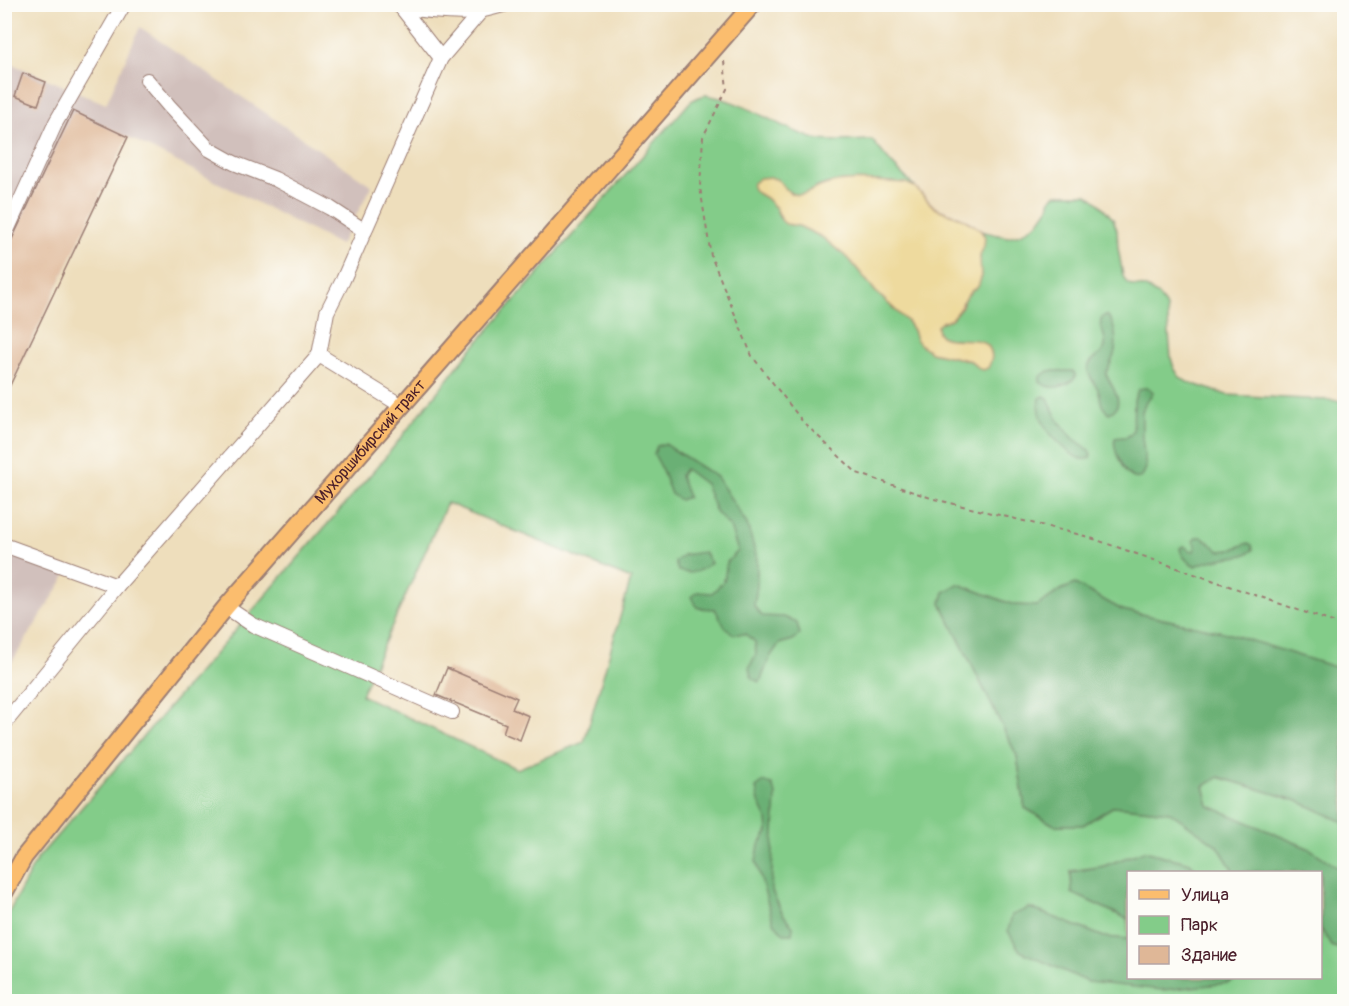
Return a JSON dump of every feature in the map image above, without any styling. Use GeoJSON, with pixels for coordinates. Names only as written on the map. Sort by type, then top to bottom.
{"type":"FeatureCollection","features":[{"type":"Feature","properties":{"kind":"main road","name":"Мухоршибирский тракт"},"geometry":{"type":"LineString","coordinates":[[4,893],[24,857],[226,607],[753,4]]}},
{"type":"Feature","properties":{"kind":"street"},"geometry":{"type":"LineString","coordinates":[[4,237],[56,122],[124,4]]}},
{"type":"Feature","properties":{"kind":"street"},"geometry":{"type":"LineString","coordinates":[[398,6],[472,12],[507,4]]}},
{"type":"Feature","properties":{"kind":"street"},"geometry":{"type":"LineString","coordinates":[[398,6],[441,58]]}},
{"type":"Feature","properties":{"kind":"street"},"geometry":{"type":"LineString","coordinates":[[4,724],[117,586],[319,355],[327,312],[441,58],[482,10]]}},
{"type":"Feature","properties":{"kind":"street"},"geometry":{"type":"LineString","coordinates":[[147,80],[209,149],[234,163],[275,179],[312,198],[365,231]]}},
{"type":"Feature","properties":{"kind":"street"},"geometry":{"type":"LineString","coordinates":[[319,355],[402,406]]}},
{"type":"Feature","properties":{"kind":"street"},"geometry":{"type":"LineString","coordinates":[[4,545],[117,586]]}},
{"type":"Feature","properties":{"kind":"street"},"geometry":{"type":"LineString","coordinates":[[226,607],[253,625],[452,712]]}},
{"type":"Feature","properties":{"kind":"path"},"geometry":{"type":"LineString","coordinates":[[722,40],[727,89],[703,137],[700,188],[711,256],[752,356],[803,422],[857,473],[934,499],[1085,536],[1344,626]]}},
{"type":"Feature","properties":{"kind":"shaded area"},"geometry":{"type":"Polygon","coordinates":[[[140,27],[372,186],[340,245],[128,137],[5,398],[5,61],[106,104],[140,27]]]}},
{"type":"Feature","properties":{"kind":"shaded area"},"geometry":{"type":"Polygon","coordinates":[[[5,546],[71,568],[5,673],[5,546]]]}},
{"type":"Feature","properties":{"kind":"green space"},"geometry":{"type":"Polygon","coordinates":[[[706,95],[720,98],[815,139],[872,140],[915,187],[883,181],[843,181],[823,185],[797,195],[785,189],[779,181],[754,191],[776,208],[779,217],[786,224],[799,226],[822,237],[850,260],[876,292],[907,321],[916,339],[931,352],[971,361],[980,369],[958,339],[941,336],[938,334],[937,326],[951,319],[981,278],[979,261],[984,241],[981,231],[1007,237],[1021,234],[1038,223],[1056,194],[1087,194],[1100,204],[1113,219],[1117,230],[1123,276],[1127,283],[1144,287],[1157,294],[1167,308],[1171,358],[1179,376],[1187,382],[1227,395],[1344,401],[1344,670],[1227,633],[1122,610],[1075,584],[1061,590],[1037,606],[1014,605],[958,584],[941,603],[1017,756],[1025,808],[1054,825],[1083,825],[1114,806],[1170,812],[1218,846],[1234,871],[1198,871],[1190,863],[1144,851],[1104,866],[1071,871],[1072,893],[1127,919],[1127,939],[1104,937],[1030,908],[1088,982],[1229,983],[1236,979],[1322,979],[1322,930],[1331,946],[1344,950],[1344,1001],[5,1002],[5,920],[37,859],[384,459],[469,352],[691,101],[706,95]],[[447,503],[361,695],[517,769],[584,742],[631,579],[447,503]]]}},
{"type":"Feature","properties":{"kind":"green space"},"geometry":{"type":"Polygon","coordinates":[[[1105,315],[1111,321],[1116,338],[1114,355],[1106,374],[1118,401],[1115,410],[1109,413],[1102,405],[1098,389],[1088,370],[1090,363],[1105,346],[1101,319],[1105,315]]]}},
{"type":"Feature","properties":{"kind":"green space"},"geometry":{"type":"Polygon","coordinates":[[[1048,371],[1073,371],[1075,378],[1063,386],[1044,385],[1040,382],[1040,377],[1048,371]]]}},
{"type":"Feature","properties":{"kind":"green space"},"geometry":{"type":"Polygon","coordinates":[[[1149,388],[1153,392],[1142,412],[1146,468],[1142,477],[1136,479],[1129,475],[1122,465],[1114,442],[1115,438],[1128,436],[1133,430],[1134,400],[1138,390],[1149,388]]]}},
{"type":"Feature","properties":{"kind":"green space"},"geometry":{"type":"Polygon","coordinates":[[[1044,396],[1048,398],[1057,419],[1073,438],[1088,449],[1091,454],[1090,458],[1081,459],[1071,454],[1048,430],[1039,408],[1040,398],[1044,396]]]}},
{"type":"Feature","properties":{"kind":"green space"},"geometry":{"type":"Polygon","coordinates":[[[665,444],[717,477],[747,524],[757,558],[754,606],[762,616],[784,617],[797,623],[800,634],[793,640],[779,644],[770,657],[760,682],[752,679],[749,668],[756,654],[755,642],[745,634],[733,634],[725,627],[715,609],[698,608],[691,597],[697,592],[712,593],[724,581],[727,562],[738,551],[730,527],[716,512],[705,484],[685,469],[680,476],[688,497],[680,500],[671,494],[654,454],[657,446],[665,444]]]}},
{"type":"Feature","properties":{"kind":"green space"},"geometry":{"type":"Polygon","coordinates":[[[1197,537],[1202,537],[1220,551],[1248,543],[1252,545],[1253,550],[1242,556],[1196,566],[1185,559],[1180,548],[1184,546],[1194,551],[1196,545],[1193,541],[1197,537]]]}},
{"type":"Feature","properties":{"kind":"green space"},"geometry":{"type":"Polygon","coordinates":[[[704,552],[711,563],[703,569],[688,573],[678,571],[675,562],[683,555],[704,552]]]}},
{"type":"Feature","properties":{"kind":"green space"},"geometry":{"type":"Polygon","coordinates":[[[958,584],[1014,605],[1037,606],[1061,590],[1075,584],[1122,610],[1227,633],[1344,670],[1344,822],[1298,801],[1219,777],[1204,786],[1209,806],[1310,849],[1344,872],[1344,950],[1331,946],[1322,930],[1322,871],[1233,871],[1218,846],[1170,812],[1114,806],[1083,825],[1054,825],[1025,808],[1017,756],[941,603],[944,592],[958,584]]]}},
{"type":"Feature","properties":{"kind":"green space"},"geometry":{"type":"Polygon","coordinates":[[[1218,777],[1298,801],[1344,822],[1344,872],[1310,849],[1209,806],[1204,786],[1218,777]]]}},
{"type":"Feature","properties":{"kind":"green space"},"geometry":{"type":"Polygon","coordinates":[[[764,782],[772,785],[776,795],[771,889],[783,914],[793,927],[792,934],[784,934],[773,922],[756,861],[759,845],[768,832],[767,819],[759,802],[756,788],[764,782]]]}},
{"type":"Feature","properties":{"kind":"green space"},"geometry":{"type":"Polygon","coordinates":[[[1144,851],[1190,863],[1198,871],[1127,871],[1127,919],[1072,893],[1071,872],[1104,866],[1144,851]]]}},
{"type":"Feature","properties":{"kind":"green space"},"geometry":{"type":"Polygon","coordinates":[[[1030,908],[1104,937],[1127,939],[1127,979],[1236,979],[1229,983],[1163,990],[1088,982],[1020,951],[1008,931],[1012,915],[1030,908]]]}},
{"type":"Feature","properties":{"kind":"sand"},"geometry":{"type":"Polygon","coordinates":[[[770,177],[778,180],[791,193],[798,195],[844,181],[906,183],[915,187],[935,208],[962,218],[981,231],[985,237],[980,256],[981,278],[978,287],[971,291],[951,319],[937,326],[938,333],[943,337],[975,340],[988,346],[992,357],[988,368],[980,369],[971,361],[931,352],[921,345],[907,321],[876,292],[850,260],[822,237],[799,226],[786,224],[782,221],[776,208],[754,191],[753,183],[760,178],[770,177]]]}},
{"type":"Feature","properties":{"kind":"building"},"geometry":{"type":"Polygon","coordinates":[[[23,73],[46,82],[38,105],[15,96],[23,73]]]}},
{"type":"Feature","properties":{"kind":"building"},"geometry":{"type":"Polygon","coordinates":[[[73,111],[128,137],[4,398],[4,256],[73,111]]]}},
{"type":"Feature","properties":{"kind":"building"},"geometry":{"type":"Polygon","coordinates":[[[447,668],[517,698],[512,709],[529,716],[520,740],[503,733],[506,724],[436,695],[447,668]]]}}]}
